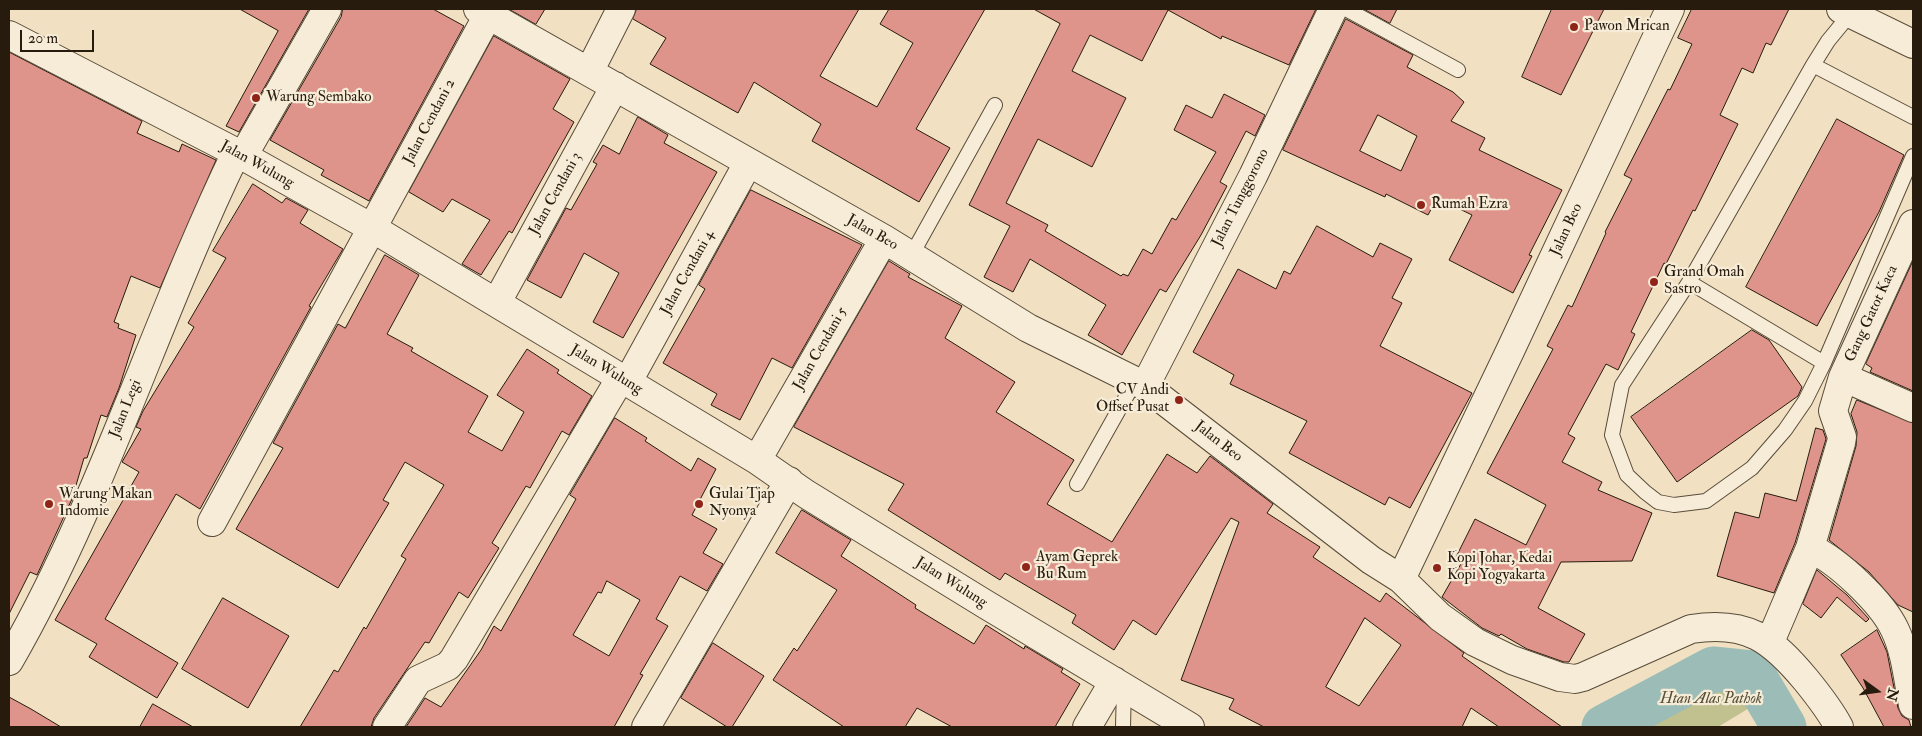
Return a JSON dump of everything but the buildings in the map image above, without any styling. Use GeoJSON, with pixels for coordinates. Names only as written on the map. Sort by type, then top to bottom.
{"type":"FeatureCollection","features":[{"type":"Feature","properties":{"kind":"street","name":"Jalan Legi"},"geometry":{"type":"LineString","coordinates":[[9,661],[36,614],[87,506],[204,219],[240,154],[327,9]]}},
{"type":"Feature","properties":{"kind":"street"},"geometry":{"type":"LineString","coordinates":[[589,72],[621,9]]}},
{"type":"Feature","properties":{"kind":"street","name":"Jalan Tunggorono"},"geometry":{"type":"LineString","coordinates":[[1140,384],[1253,176],[1333,9]]}},
{"type":"Feature","properties":{"kind":"street","name":"Jalan Beo"},"geometry":{"type":"LineString","coordinates":[[483,12],[884,238],[1028,328],[1140,384],[1371,560],[1400,579],[1510,351],[1670,9]]}},
{"type":"Feature","properties":{"kind":"street"},"geometry":{"type":"LineString","coordinates":[[1846,11],[1913,44]]}},
{"type":"Feature","properties":{"kind":"street","name":"Jalan Cendani 2"},"geometry":{"type":"LineString","coordinates":[[212,522],[372,228],[483,12]]}},
{"type":"Feature","properties":{"kind":"street","name":"Jalan Wulung"},"geometry":{"type":"LineString","coordinates":[[9,35],[240,154],[372,228],[757,460],[985,604],[1190,727]]}},
{"type":"Feature","properties":{"kind":"street","name":"Jalan Cendani 3"},"geometry":{"type":"LineString","coordinates":[[497,302],[615,86]]}},
{"type":"Feature","properties":{"kind":"street","name":"Jalan Cendani 4"},"geometry":{"type":"LineString","coordinates":[[387,727],[418,680],[448,666],[454,659],[624,381],[748,163]]}},
{"type":"Feature","properties":{"kind":"street","name":"Gang Gatot Kaca"},"geometry":{"type":"LineString","coordinates":[[1770,642],[1810,548],[1842,443],[1842,437],[1833,411],[1833,370],[1913,224]]}},
{"type":"Feature","properties":{"kind":"street","name":"Jalan Cendani 5"},"geometry":{"type":"LineString","coordinates":[[757,460],[884,238]]}},
{"type":"Feature","properties":{"kind":"street"},"geometry":{"type":"LineString","coordinates":[[1833,370],[1913,408]]}},
{"type":"Feature","properties":{"kind":"street"},"geometry":{"type":"LineString","coordinates":[[646,727],[789,481]]}},
{"type":"Feature","properties":{"kind":"street"},"geometry":{"type":"LineString","coordinates":[[1810,548],[1846,571],[1891,622],[1903,655],[1913,705]]}},
{"type":"Feature","properties":{"kind":"street"},"geometry":{"type":"LineString","coordinates":[[1400,579],[1440,617],[1475,642],[1541,672],[1560,677],[1575,679],[1583,677],[1691,629],[1707,626],[1732,627],[1752,633],[1770,642],[1784,653],[1830,709],[1839,727]]}},
{"type":"Feature","properties":{"kind":"street"},"geometry":{"type":"LineString","coordinates":[[1086,727],[1119,683]]}},
{"type":"Feature","properties":{"kind":"lane"},"geometry":{"type":"LineString","coordinates":[[1346,9],[1458,70]]}},
{"type":"Feature","properties":{"kind":"lane"},"geometry":{"type":"LineString","coordinates":[[1846,11],[1689,282],[1622,385],[1615,411],[1612,435],[1627,475],[1658,502],[1674,505],[1706,501],[1752,468],[1833,370],[1913,156]]}},
{"type":"Feature","properties":{"kind":"lane"},"geometry":{"type":"LineString","coordinates":[[1813,65],[1913,117]]}},
{"type":"Feature","properties":{"kind":"lane"},"geometry":{"type":"LineString","coordinates":[[911,256],[994,105]]}},
{"type":"Feature","properties":{"kind":"lane"},"geometry":{"type":"LineString","coordinates":[[1689,282],[1833,370]]}},
{"type":"Feature","properties":{"kind":"lane"},"geometry":{"type":"LineString","coordinates":[[1077,484],[1140,384]]}},
{"type":"Feature","properties":{"kind":"lane"},"geometry":{"type":"LineString","coordinates":[[1119,683],[1123,727]]}},
{"type":"Feature","properties":{"kind":"green space","name":"Htan Alas Pathok"},"geometry":{"type":"Polygon","coordinates":[[[1733,658],[1758,658],[1776,671],[1763,694],[1746,710],[1718,727],[1596,727],[1603,720],[1733,658]]]}},
{"type":"Feature","properties":{"kind":"waterway"},"geometry":{"type":"LineString","coordinates":[[1604,727],[1713,669],[1752,673],[1784,727]]}},
{"type":"Feature","properties":{"kind":"place","name":"Pawon Mrican"},"geometry":{"type":"Point","coordinates":[1574,27]}},
{"type":"Feature","properties":{"kind":"place","name":"Warung Sembako"},"geometry":{"type":"Point","coordinates":[256,98]}},
{"type":"Feature","properties":{"kind":"place","name":"Rumah Ezra"},"geometry":{"type":"Point","coordinates":[1421,205]}},
{"type":"Feature","properties":{"kind":"place","name":"Grand Omah Sastro"},"geometry":{"type":"Point","coordinates":[1654,282]}},
{"type":"Feature","properties":{"kind":"place","name":"CV Andi Offset Pusat"},"geometry":{"type":"Point","coordinates":[1179,400]}},
{"type":"Feature","properties":{"kind":"place","name":"Warung Makan Indomie"},"geometry":{"type":"Point","coordinates":[49,504]}},
{"type":"Feature","properties":{"kind":"place","name":"Gulai Tjap Nyonya"},"geometry":{"type":"Point","coordinates":[699,504]}},
{"type":"Feature","properties":{"kind":"place","name":"Ayam Geprek Bu Rum"},"geometry":{"type":"Point","coordinates":[1026,567]}},
{"type":"Feature","properties":{"kind":"place","name":"Kopi Johar, Kedai Kopi Yogyakarta"},"geometry":{"type":"Point","coordinates":[1437,568]}}]}
